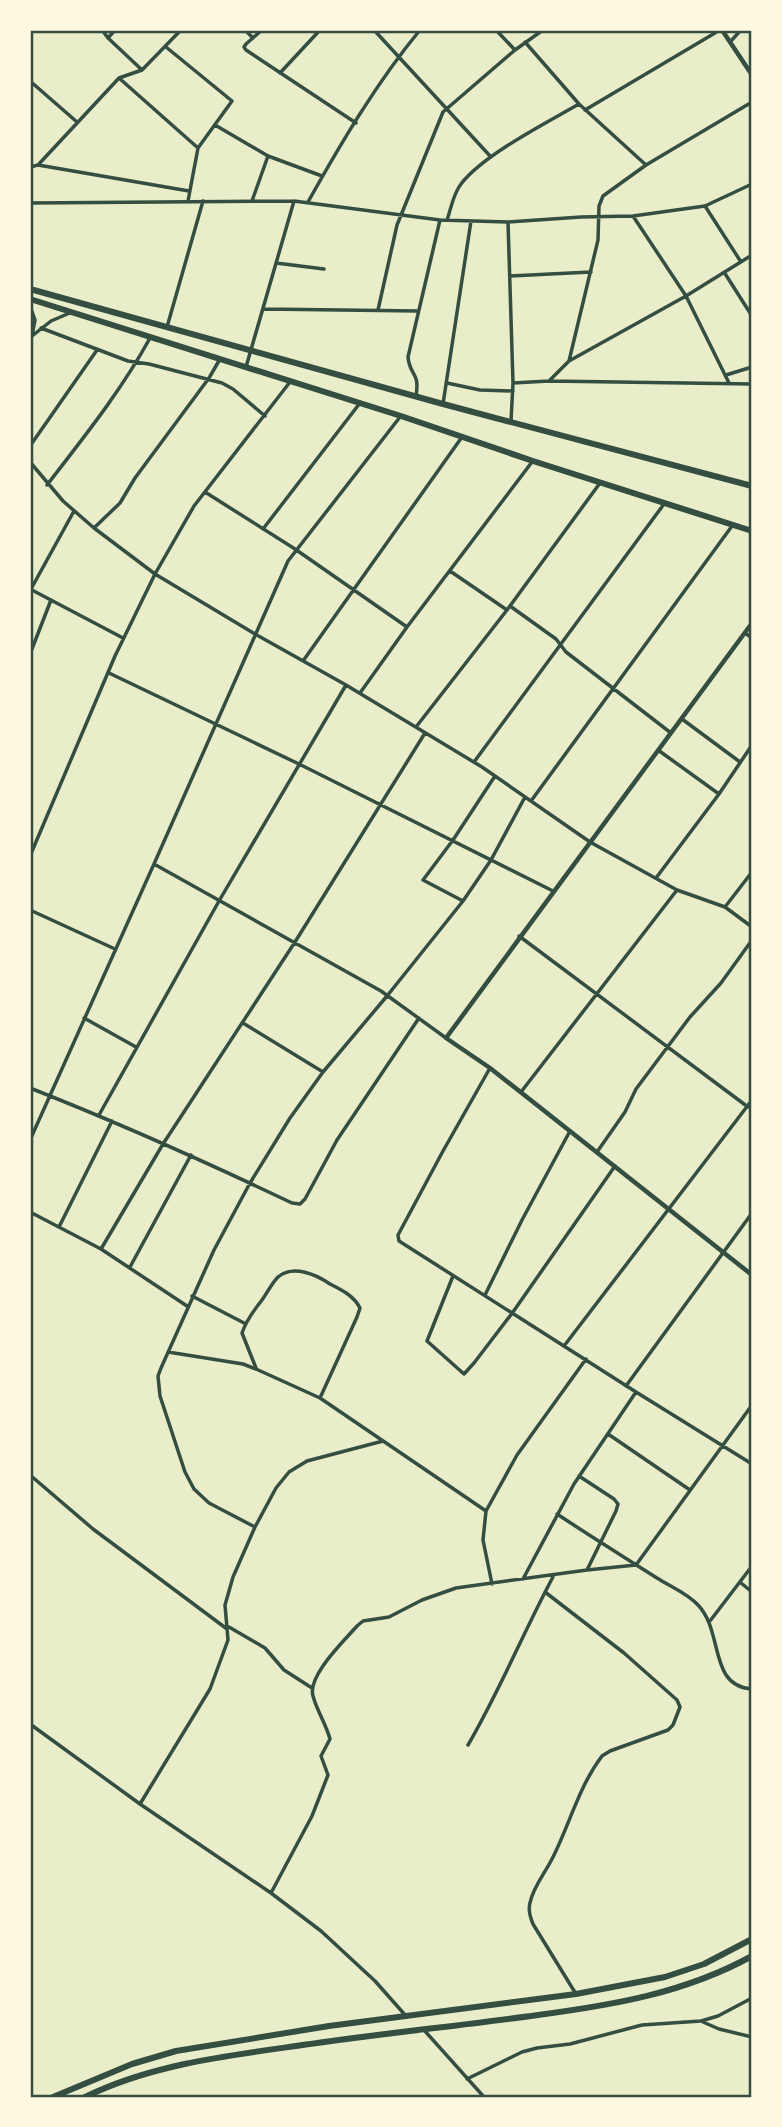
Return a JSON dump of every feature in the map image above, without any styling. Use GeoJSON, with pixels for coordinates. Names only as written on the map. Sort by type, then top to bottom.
{"type":"FeatureCollection","features":[{"type":"Feature","properties":{"kind":"main road"},"geometry":{"type":"LineString","coordinates":[[30,289],[415,397],[752,486]]}},
{"type":"Feature","properties":{"kind":"main road"},"geometry":{"type":"LineString","coordinates":[[30,299],[401,416],[752,531]]}},
{"type":"Feature","properties":{"kind":"main road"},"geometry":{"type":"LineString","coordinates":[[53,2097],[132,2064],[176,2051],[329,2026],[576,1994],[675,1975],[752,1940]]}},
{"type":"Feature","properties":{"kind":"main road"},"geometry":{"type":"LineString","coordinates":[[85,2097],[138,2076],[184,2064],[278,2048],[576,2010],[649,1997],[693,1984],[752,1956]]}},
{"type":"Feature","properties":{"kind":"street"},"geometry":{"type":"LineString","coordinates":[[102,30],[142,70]]}},
{"type":"Feature","properties":{"kind":"street"},"geometry":{"type":"LineString","coordinates":[[108,38],[115,30]]}},
{"type":"Feature","properties":{"kind":"street"},"geometry":{"type":"LineString","coordinates":[[38,165],[119,78],[142,70],[181,30]]}},
{"type":"Feature","properties":{"kind":"street"},"geometry":{"type":"LineString","coordinates":[[245,30],[253,38]]}},
{"type":"Feature","properties":{"kind":"street"},"geometry":{"type":"LineString","coordinates":[[262,30],[246,44],[245,49],[356,123]]}},
{"type":"Feature","properties":{"kind":"street"},"geometry":{"type":"LineString","coordinates":[[280,74],[320,30]]}},
{"type":"Feature","properties":{"kind":"street"},"geometry":{"type":"LineString","coordinates":[[374,30],[492,158]]}},
{"type":"Feature","properties":{"kind":"street"},"geometry":{"type":"LineString","coordinates":[[308,202],[399,56],[420,30]]}},
{"type":"Feature","properties":{"kind":"street"},"geometry":{"type":"LineString","coordinates":[[496,30],[515,50]]}},
{"type":"Feature","properties":{"kind":"street"},"geometry":{"type":"LineString","coordinates":[[378,310],[400,215],[441,116],[447,107],[543,30]]}},
{"type":"Feature","properties":{"kind":"street"},"geometry":{"type":"LineString","coordinates":[[585,110],[721,30],[752,75]]}},
{"type":"Feature","properties":{"kind":"street"},"geometry":{"type":"LineString","coordinates":[[730,42],[741,30]]}},
{"type":"Feature","properties":{"kind":"street"},"geometry":{"type":"LineString","coordinates":[[525,42],[579,104],[646,165]]}},
{"type":"Feature","properties":{"kind":"street"},"geometry":{"type":"LineString","coordinates":[[165,47],[231,100],[232,104],[198,148],[188,201]]}},
{"type":"Feature","properties":{"kind":"street"},"geometry":{"type":"LineString","coordinates":[[119,78],[198,148]]}},
{"type":"Feature","properties":{"kind":"street"},"geometry":{"type":"LineString","coordinates":[[30,81],[77,122]]}},
{"type":"Feature","properties":{"kind":"street"},"geometry":{"type":"LineString","coordinates":[[569,361],[598,240],[599,206],[603,196],[646,165],[752,102]]}},
{"type":"Feature","properties":{"kind":"street"},"geometry":{"type":"LineString","coordinates":[[447,220],[460,184],[492,158],[579,104]]}},
{"type":"Feature","properties":{"kind":"street"},"geometry":{"type":"LineString","coordinates":[[215,125],[268,156],[322,176]]}},
{"type":"Feature","properties":{"kind":"street"},"geometry":{"type":"LineString","coordinates":[[252,201],[268,156]]}},
{"type":"Feature","properties":{"kind":"street"},"geometry":{"type":"LineString","coordinates":[[30,167],[38,165],[189,191]]}},
{"type":"Feature","properties":{"kind":"street"},"geometry":{"type":"LineString","coordinates":[[30,203],[294,201],[440,220],[508,222],[633,216],[705,206],[752,184]]}},
{"type":"Feature","properties":{"kind":"street"},"geometry":{"type":"LineString","coordinates":[[167,327],[203,201]]}},
{"type":"Feature","properties":{"kind":"street"},"geometry":{"type":"LineString","coordinates":[[246,368],[294,201]]}},
{"type":"Feature","properties":{"kind":"street"},"geometry":{"type":"LineString","coordinates":[[705,206],[741,262]]}},
{"type":"Feature","properties":{"kind":"street"},"geometry":{"type":"LineString","coordinates":[[633,216],[685,296],[729,383]]}},
{"type":"Feature","properties":{"kind":"street"},"geometry":{"type":"LineString","coordinates":[[415,397],[418,380],[408,360],[440,220]]}},
{"type":"Feature","properties":{"kind":"street"},"geometry":{"type":"LineString","coordinates":[[443,404],[471,221]]}},
{"type":"Feature","properties":{"kind":"street"},"geometry":{"type":"LineString","coordinates":[[508,222],[513,383],[511,421]]}},
{"type":"Feature","properties":{"kind":"street"},"geometry":{"type":"LineString","coordinates":[[549,381],[569,361],[752,255]]}},
{"type":"Feature","properties":{"kind":"street"},"geometry":{"type":"LineString","coordinates":[[276,263],[324,268]]}},
{"type":"Feature","properties":{"kind":"street"},"geometry":{"type":"LineString","coordinates":[[510,276],[591,272]]}},
{"type":"Feature","properties":{"kind":"street"},"geometry":{"type":"LineString","coordinates":[[724,272],[752,316]]}},
{"type":"Feature","properties":{"kind":"street"},"geometry":{"type":"LineString","coordinates":[[30,306],[35,320],[31,338]]}},
{"type":"Feature","properties":{"kind":"street"},"geometry":{"type":"LineString","coordinates":[[263,309],[418,311]]}},
{"type":"Feature","properties":{"kind":"street"},"geometry":{"type":"LineString","coordinates":[[31,338],[51,321],[72,312]]}},
{"type":"Feature","properties":{"kind":"street"},"geometry":{"type":"LineString","coordinates":[[41,328],[136,363],[209,378],[230,387],[265,416]]}},
{"type":"Feature","properties":{"kind":"street"},"geometry":{"type":"LineString","coordinates":[[47,485],[108,406],[151,337]]}},
{"type":"Feature","properties":{"kind":"street"},"geometry":{"type":"LineString","coordinates":[[30,446],[97,350]]}},
{"type":"Feature","properties":{"kind":"street"},"geometry":{"type":"LineString","coordinates":[[94,528],[120,503],[220,359]]}},
{"type":"Feature","properties":{"kind":"street"},"geometry":{"type":"LineString","coordinates":[[726,375],[752,367]]}},
{"type":"Feature","properties":{"kind":"street"},"geometry":{"type":"LineString","coordinates":[[513,383],[549,381],[752,384]]}},
{"type":"Feature","properties":{"kind":"street"},"geometry":{"type":"LineString","coordinates":[[30,856],[123,638],[155,574],[192,509],[290,382]]}},
{"type":"Feature","properties":{"kind":"street"},"geometry":{"type":"LineString","coordinates":[[447,383],[481,390],[513,391]]}},
{"type":"Feature","properties":{"kind":"street"},"geometry":{"type":"LineString","coordinates":[[263,529],[360,403]]}},
{"type":"Feature","properties":{"kind":"street"},"geometry":{"type":"LineString","coordinates":[[30,1140],[288,561],[401,416]]}},
{"type":"Feature","properties":{"kind":"street"},"geometry":{"type":"LineString","coordinates":[[303,661],[463,436]]}},
{"type":"Feature","properties":{"kind":"street"},"geometry":{"type":"LineString","coordinates":[[360,693],[533,461]]}},
{"type":"Feature","properties":{"kind":"street"},"geometry":{"type":"LineString","coordinates":[[30,463],[47,485],[74,511],[155,574],[474,762],[590,842],[677,890],[725,907],[752,927]]}},
{"type":"Feature","properties":{"kind":"street"},"geometry":{"type":"LineString","coordinates":[[416,727],[601,482]]}},
{"type":"Feature","properties":{"kind":"street"},"geometry":{"type":"LineString","coordinates":[[205,492],[295,549],[407,627]]}},
{"type":"Feature","properties":{"kind":"street"},"geometry":{"type":"LineString","coordinates":[[474,762],[665,503]]}},
{"type":"Feature","properties":{"kind":"street"},"geometry":{"type":"LineString","coordinates":[[74,511],[30,589],[123,638]]}},
{"type":"Feature","properties":{"kind":"street"},"geometry":{"type":"LineString","coordinates":[[531,801],[733,525]]}},
{"type":"Feature","properties":{"kind":"street"},"geometry":{"type":"LineString","coordinates":[[450,571],[556,639],[566,652],[671,733]]}},
{"type":"Feature","properties":{"kind":"street"},"geometry":{"type":"LineString","coordinates":[[30,654],[51,600]]}},
{"type":"Feature","properties":{"kind":"street"},"geometry":{"type":"LineString","coordinates":[[446,1038],[752,623]]}},
{"type":"Feature","properties":{"kind":"street"},"geometry":{"type":"LineString","coordinates":[[745,633],[752,638]]}},
{"type":"Feature","properties":{"kind":"street"},"geometry":{"type":"LineString","coordinates":[[108,673],[299,764],[553,891]]}},
{"type":"Feature","properties":{"kind":"street"},"geometry":{"type":"LineString","coordinates":[[99,1115],[219,901],[346,685]]}},
{"type":"Feature","properties":{"kind":"street"},"geometry":{"type":"LineString","coordinates":[[682,719],[740,762]]}},
{"type":"Feature","properties":{"kind":"street"},"geometry":{"type":"LineString","coordinates":[[101,1249],[163,1144],[295,942],[425,733]]}},
{"type":"Feature","properties":{"kind":"street"},"geometry":{"type":"LineString","coordinates":[[656,877],[752,746]]}},
{"type":"Feature","properties":{"kind":"street"},"geometry":{"type":"LineString","coordinates":[[659,750],[719,794]]}},
{"type":"Feature","properties":{"kind":"street"},"geometry":{"type":"LineString","coordinates":[[463,901],[423,880],[495,776]]}},
{"type":"Feature","properties":{"kind":"street"},"geometry":{"type":"LineString","coordinates":[[255,1527],[200,1496],[185,1472],[158,1386],[158,1376],[214,1250],[250,1183],[290,1118],[323,1072],[463,901],[491,860],[525,797]]}},
{"type":"Feature","properties":{"kind":"street"},"geometry":{"type":"LineString","coordinates":[[154,864],[387,996],[490,1068],[752,1275]]}},
{"type":"Feature","properties":{"kind":"street"},"geometry":{"type":"LineString","coordinates":[[725,907],[752,872]]}},
{"type":"Feature","properties":{"kind":"street"},"geometry":{"type":"LineString","coordinates":[[521,1092],[677,890]]}},
{"type":"Feature","properties":{"kind":"street"},"geometry":{"type":"LineString","coordinates":[[30,909],[116,949]]}},
{"type":"Feature","properties":{"kind":"street"},"geometry":{"type":"LineString","coordinates":[[519,936],[748,1107]]}},
{"type":"Feature","properties":{"kind":"street"},"geometry":{"type":"LineString","coordinates":[[597,1152],[625,1112],[636,1089],[668,1046],[721,984],[752,940]]}},
{"type":"Feature","properties":{"kind":"street"},"geometry":{"type":"LineString","coordinates":[[84,1018],[136,1047]]}},
{"type":"Feature","properties":{"kind":"street"},"geometry":{"type":"LineString","coordinates":[[30,1088],[99,1115],[292,1203],[300,1204],[337,1140],[419,1018]]}},
{"type":"Feature","properties":{"kind":"street"},"geometry":{"type":"LineString","coordinates":[[243,1023],[323,1072]]}},
{"type":"Feature","properties":{"kind":"street"},"geometry":{"type":"LineString","coordinates":[[490,1068],[397,1239],[752,1464]]}},
{"type":"Feature","properties":{"kind":"street"},"geometry":{"type":"LineString","coordinates":[[564,1346],[752,1100]]}},
{"type":"Feature","properties":{"kind":"street"},"geometry":{"type":"LineString","coordinates":[[59,1227],[111,1121]]}},
{"type":"Feature","properties":{"kind":"street"},"geometry":{"type":"LineString","coordinates":[[485,1295],[570,1131]]}},
{"type":"Feature","properties":{"kind":"street"},"geometry":{"type":"LineString","coordinates":[[130,1267],[191,1155]]}},
{"type":"Feature","properties":{"kind":"street"},"geometry":{"type":"LineString","coordinates":[[453,1276],[427,1341],[464,1374],[513,1312],[615,1166]]}},
{"type":"Feature","properties":{"kind":"street"},"geometry":{"type":"LineString","coordinates":[[30,1212],[101,1249],[188,1306]]}},
{"type":"Feature","properties":{"kind":"street"},"geometry":{"type":"LineString","coordinates":[[626,1386],[752,1213]]}},
{"type":"Feature","properties":{"kind":"street"},"geometry":{"type":"LineString","coordinates":[[256,1368],[242,1333],[278,1277],[290,1272],[319,1277],[356,1301],[359,1308],[320,1398]]}},
{"type":"Feature","properties":{"kind":"street"},"geometry":{"type":"LineString","coordinates":[[192,1296],[246,1324]]}},
{"type":"Feature","properties":{"kind":"street"},"geometry":{"type":"LineString","coordinates":[[168,1352],[256,1368],[320,1398],[486,1511]]}},
{"type":"Feature","properties":{"kind":"street"},"geometry":{"type":"LineString","coordinates":[[492,1584],[483,1540],[486,1511],[515,1458],[586,1359]]}},
{"type":"Feature","properties":{"kind":"street"},"geometry":{"type":"LineString","coordinates":[[523,1579],[579,1476],[636,1392]]}},
{"type":"Feature","properties":{"kind":"street"},"geometry":{"type":"LineString","coordinates":[[271,1893],[312,1815],[328,1775],[321,1756],[330,1739],[312,1688],[324,1665],[363,1621],[389,1618],[422,1600],[456,1588],[636,1565],[752,1405]]}},
{"type":"Feature","properties":{"kind":"street"},"geometry":{"type":"LineString","coordinates":[[608,1434],[691,1490]]}},
{"type":"Feature","properties":{"kind":"street"},"geometry":{"type":"LineString","coordinates":[[140,1804],[211,1689],[228,1640],[225,1605],[233,1577],[276,1488],[297,1466],[307,1461],[383,1441]]}},
{"type":"Feature","properties":{"kind":"street"},"geometry":{"type":"LineString","coordinates":[[30,1475],[93,1528],[228,1628],[265,1648],[285,1670],[312,1688]]}},
{"type":"Feature","properties":{"kind":"street"},"geometry":{"type":"LineString","coordinates":[[579,1476],[618,1504],[587,1570]]}},
{"type":"Feature","properties":{"kind":"street"},"geometry":{"type":"LineString","coordinates":[[557,1514],[687,1595],[710,1621],[725,1675],[732,1684],[752,1689]]}},
{"type":"Feature","properties":{"kind":"street"},"geometry":{"type":"LineString","coordinates":[[710,1621],[752,1566]]}},
{"type":"Feature","properties":{"kind":"street"},"geometry":{"type":"LineString","coordinates":[[468,1745],[492,1703],[555,1574]]}},
{"type":"Feature","properties":{"kind":"street"},"geometry":{"type":"LineString","coordinates":[[741,1583],[752,1592]]}},
{"type":"Feature","properties":{"kind":"street"},"geometry":{"type":"LineString","coordinates":[[545,1592],[624,1653],[677,1700],[680,1707],[673,1725],[668,1730],[610,1751],[597,1762],[530,1903],[529,1914],[533,1924],[576,1994]]}},
{"type":"Feature","properties":{"kind":"street"},"geometry":{"type":"LineString","coordinates":[[30,1724],[321,1931],[351,1958],[407,2017]]}},
{"type":"Feature","properties":{"kind":"street"},"geometry":{"type":"LineString","coordinates":[[467,2079],[537,2048],[570,2044],[642,2025],[701,2021],[718,2016],[752,1998]]}},
{"type":"Feature","properties":{"kind":"street"},"geometry":{"type":"LineString","coordinates":[[701,2021],[719,2029],[752,2037]]}},
{"type":"Feature","properties":{"kind":"street"},"geometry":{"type":"LineString","coordinates":[[424,2030],[484,2097]]}}]}
